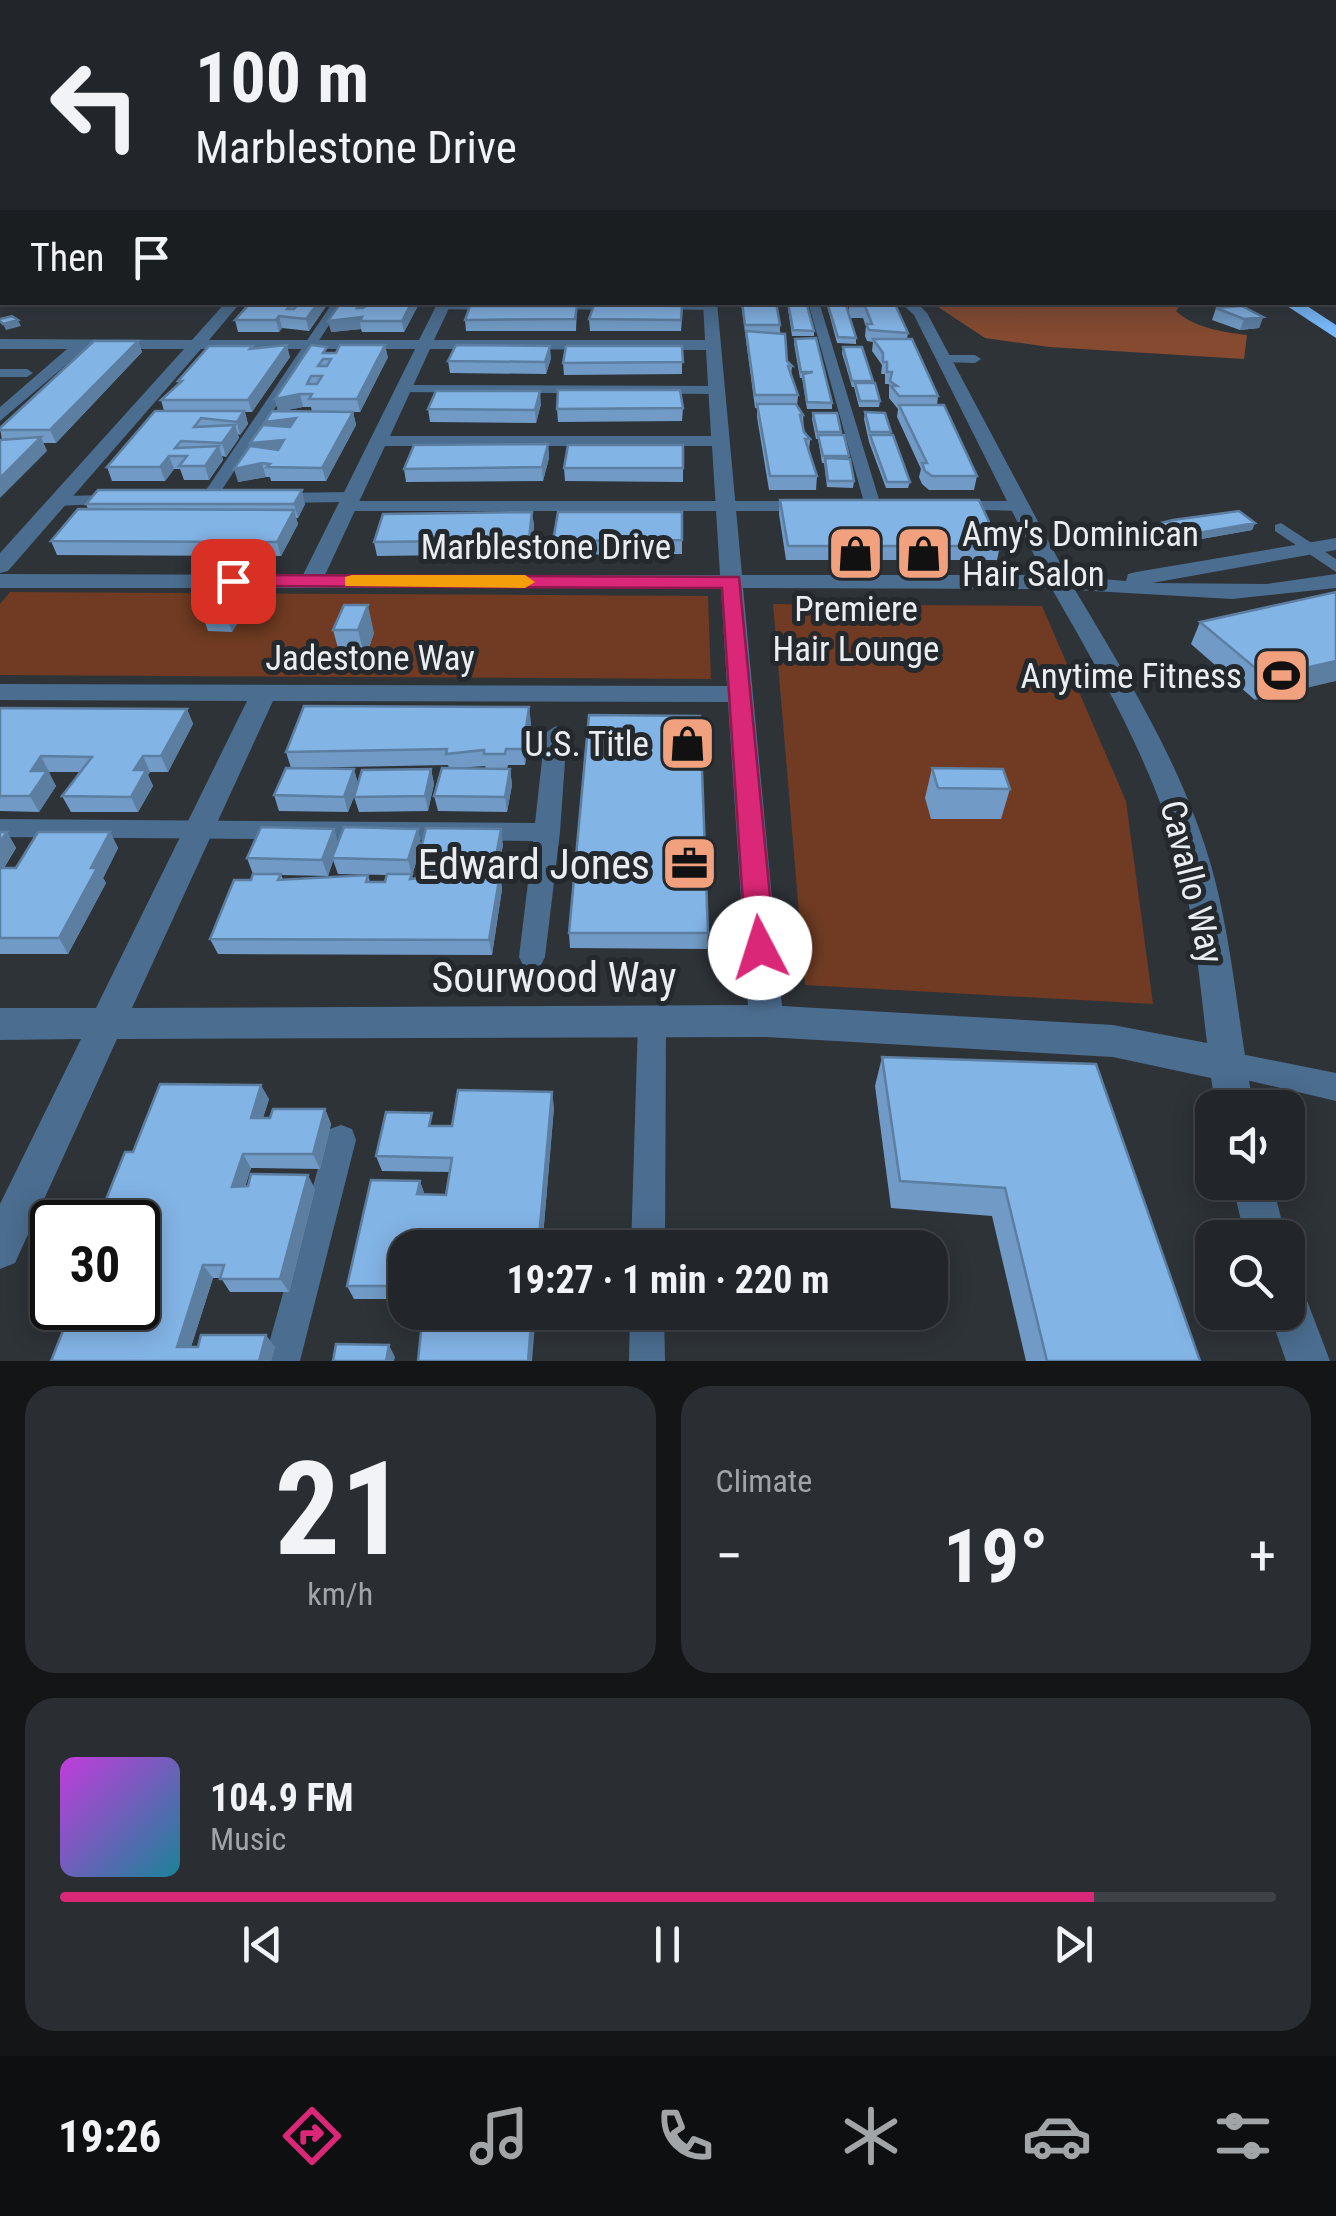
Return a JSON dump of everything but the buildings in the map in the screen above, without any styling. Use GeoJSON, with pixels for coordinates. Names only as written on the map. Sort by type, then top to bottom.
{"type":"FeatureCollection","features":[{"type":"Feature","properties":{"kind":"highway"},"geometry":{"type":"LineString","coordinates":[[1294,305],[1336,333]]}},
{"type":"Feature","properties":{"kind":"street"},"geometry":{"type":"LineString","coordinates":[[0,566],[231,305]]}},
{"type":"Feature","properties":{"kind":"street"},"geometry":{"type":"LineString","coordinates":[[311,581],[444,305]]}},
{"type":"Feature","properties":{"kind":"street"},"geometry":{"type":"LineString","coordinates":[[710,305],[766,1021]]}},
{"type":"Feature","properties":{"kind":"street","name":"Cavallo Way"},"geometry":{"type":"LineString","coordinates":[[911,305],[920,313],[1058,582],[1098,644],[1151,745],[1191,850],[1214,958],[1232,1090]]}},
{"type":"Feature","properties":{"kind":"street"},"geometry":{"type":"LineString","coordinates":[[0,344],[713,345]]}},
{"type":"Feature","properties":{"kind":"street"},"geometry":{"type":"LineString","coordinates":[[0,416],[80,344]]}},
{"type":"Feature","properties":{"kind":"street"},"geometry":{"type":"LineString","coordinates":[[378,442],[720,441]]}},
{"type":"Feature","properties":{"kind":"street","name":"Marblestone Drive"},"geometry":{"type":"LineString","coordinates":[[1092,584],[1336,544]]}},
{"type":"Feature","properties":{"kind":"street","name":"Marblestone Drive"},"geometry":{"type":"LineString","coordinates":[[0,581],[1058,582],[1183,594],[1262,592],[1336,581]]}},
{"type":"Feature","properties":{"kind":"street","name":"Jadestone Way"},"geometry":{"type":"LineString","coordinates":[[0,692],[740,694]]}},
{"type":"Feature","properties":{"kind":"street"},"geometry":{"type":"LineString","coordinates":[[0,1248],[264,693]]}},
{"type":"Feature","properties":{"kind":"street","name":"Sourwood Way"},"geometry":{"type":"LineString","coordinates":[[0,1024],[766,1021],[1113,1041],[1226,1064]]}},
{"type":"Feature","properties":{"kind":"street"},"geometry":{"type":"LineString","coordinates":[[1297,1330],[1308,1361]]}},
{"type":"Feature","properties":{"kind":"lane"},"geometry":{"type":"LineString","coordinates":[[208,499],[337,305]]}},
{"type":"Feature","properties":{"kind":"lane"},"geometry":{"type":"LineString","coordinates":[[444,305],[519,307]]}},
{"type":"Feature","properties":{"kind":"lane"},"geometry":{"type":"LineString","coordinates":[[538,307],[710,305]]}},
{"type":"Feature","properties":{"kind":"lane"},"geometry":{"type":"LineString","coordinates":[[814,305],[874,506]]}},
{"type":"Feature","properties":{"kind":"lane"},"geometry":{"type":"LineString","coordinates":[[944,359],[975,359]]}},
{"type":"Feature","properties":{"kind":"lane"},"geometry":{"type":"LineString","coordinates":[[0,373],[27,373]]}},
{"type":"Feature","properties":{"kind":"lane"},"geometry":{"type":"LineString","coordinates":[[403,388],[717,390]]}},
{"type":"Feature","properties":{"kind":"lane"},"geometry":{"type":"LineString","coordinates":[[262,498],[818,506]]}},
{"type":"Feature","properties":{"kind":"lane"},"geometry":{"type":"LineString","coordinates":[[189,499],[226,499]]}},
{"type":"Feature","properties":{"kind":"lane"},"geometry":{"type":"LineString","coordinates":[[58,501],[133,500]]}},
{"type":"Feature","properties":{"kind":"lane"},"geometry":{"type":"LineString","coordinates":[[855,506],[892,506]]}},
{"type":"Feature","properties":{"kind":"lane"},"geometry":{"type":"LineString","coordinates":[[928,506],[1020,506]]}},
{"type":"Feature","properties":{"kind":"lane"},"geometry":{"type":"LineString","coordinates":[[1280,528],[1336,567]]}},
{"type":"Feature","properties":{"kind":"lane"},"geometry":{"type":"LineString","coordinates":[[532,957],[556,732]]}},
{"type":"Feature","properties":{"kind":"lane"},"geometry":{"type":"LineString","coordinates":[[0,828],[548,832]]}},
{"type":"Feature","properties":{"kind":"lane"},"geometry":{"type":"LineString","coordinates":[[648,1230],[652,1022]]}},
{"type":"Feature","properties":{"kind":"lane"},"geometry":{"type":"LineString","coordinates":[[1226,1064],[1336,1087]]}},
{"type":"Feature","properties":{"kind":"lane"},"geometry":{"type":"LineString","coordinates":[[282,1361],[341,1140]]}},
{"type":"Feature","properties":{"kind":"lane"},"geometry":{"type":"LineString","coordinates":[[647,1361],[648,1330]]}},
{"type":"Feature","properties":{"kind":"shaded area"},"geometry":{"type":"Polygon","coordinates":[[[935,305],[1180,305],[1176,311],[1191,322],[1247,335],[1244,359],[1049,347],[985,338],[935,305]]]}},
{"type":"Feature","properties":{"kind":"shaded area"},"geometry":{"type":"Polygon","coordinates":[[[10,592],[708,596],[711,679],[0,675],[0,604],[10,592]]]}},
{"type":"Feature","properties":{"kind":"shaded area"},"geometry":{"type":"Polygon","coordinates":[[[773,604],[1042,606],[1126,801],[1153,1004],[805,985],[773,604]]]}},
{"type":"Feature","properties":{"kind":"slow traffic"},"geometry":{"type":"LineString","coordinates":[[352,581],[525,582]]}},
{"type":"Feature","properties":{"kind":"place","name":"Premiere Hair Lounge"},"geometry":{"type":"Point","coordinates":[856,553]}},
{"type":"Feature","properties":{"kind":"place","name":"Amy's Dominican Hair Salon"},"geometry":{"type":"Point","coordinates":[923,554]}},
{"type":"Feature","properties":{"kind":"place","name":"Anytime Fitness"},"geometry":{"type":"Point","coordinates":[1281,676]}},
{"type":"Feature","properties":{"kind":"place","name":"U.S. Title"},"geometry":{"type":"Point","coordinates":[688,744]}},
{"type":"Feature","properties":{"kind":"place","name":"Edward Jones"},"geometry":{"type":"Point","coordinates":[689,864]}},
{"type":"Feature","properties":{"kind":"route"},"geometry":{"type":"LineString","coordinates":[[233,581],[732,582],[760,948]]}}]}
